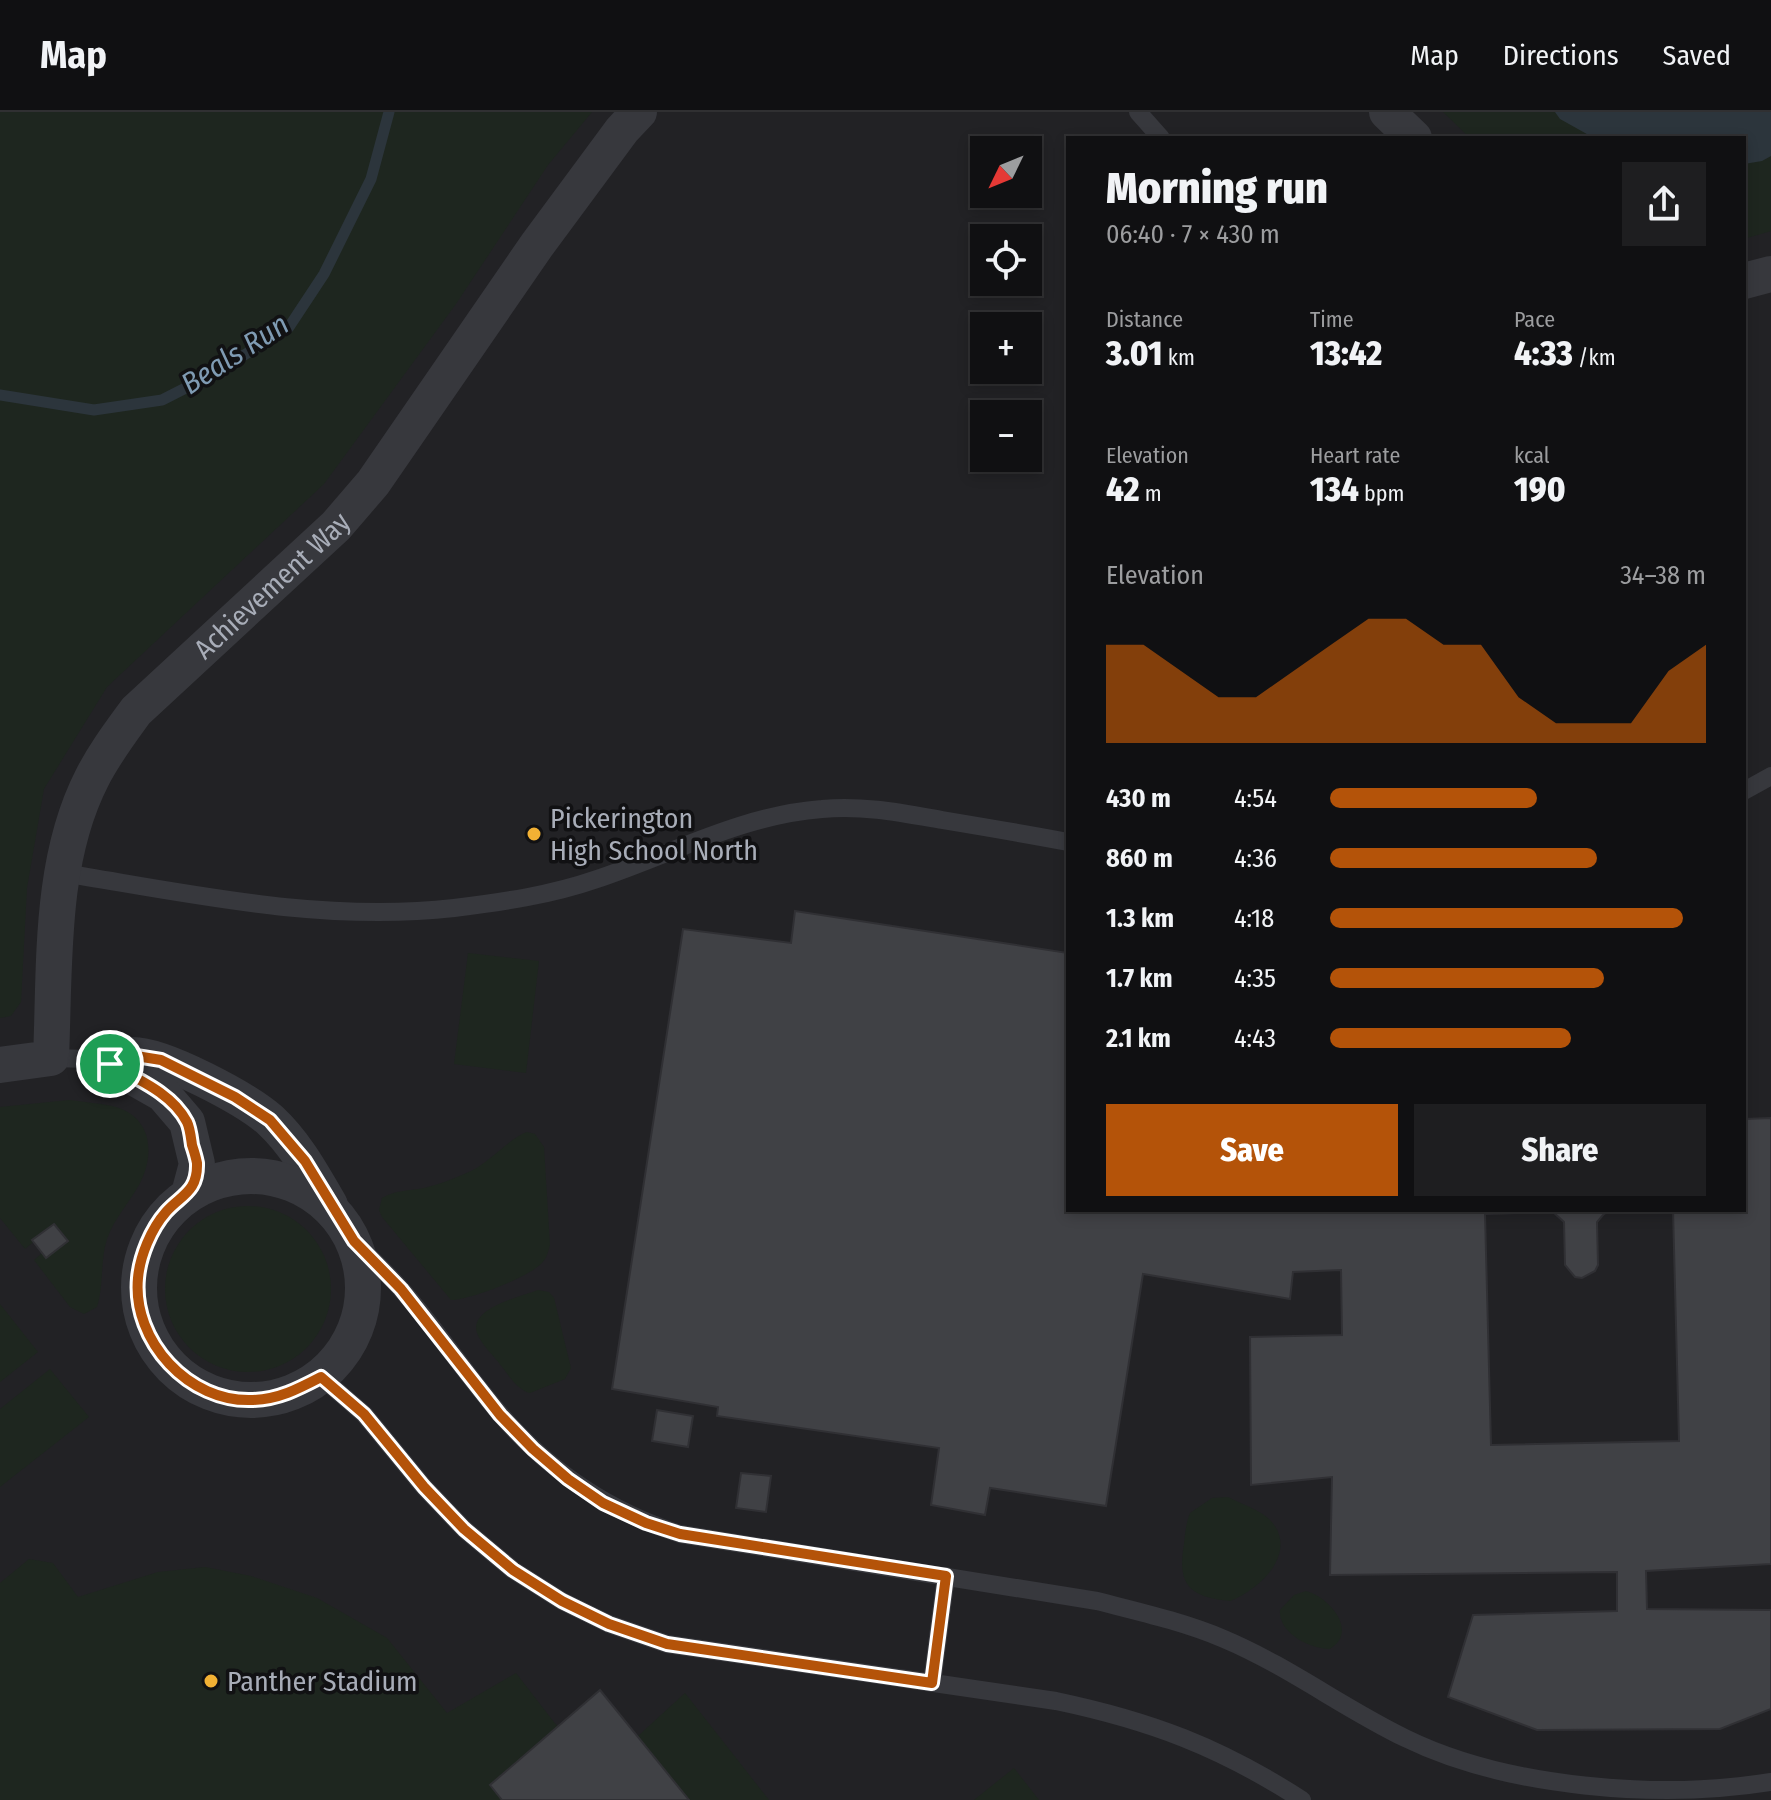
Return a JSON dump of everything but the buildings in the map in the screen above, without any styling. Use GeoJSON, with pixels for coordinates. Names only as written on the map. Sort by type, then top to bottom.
{"type":"FeatureCollection","features":[{"type":"Feature","properties":{"kind":"street","name":"Achievement Way"},"geometry":{"type":"LineString","coordinates":[[51,1058],[63,873],[78,811],[111,745],[136,711],[327,535],[373,483],[537,245],[622,130],[639,112]]}},
{"type":"Feature","properties":{"kind":"street"},"geometry":{"type":"LineString","coordinates":[[1387,112],[1412,136]]}},
{"type":"Feature","properties":{"kind":"street"},"geometry":{"type":"LineString","coordinates":[[1746,280],[1771,274]]}},
{"type":"Feature","properties":{"kind":"street"},"geometry":{"type":"LineString","coordinates":[[110,1064],[130,1055],[161,1060],[235,1097],[270,1120],[305,1161],[332,1210],[354,1241],[363,1278],[360,1315],[345,1349],[321,1377],[287,1395],[251,1400],[214,1394],[181,1377],[156,1349],[141,1316],[138,1279],[147,1243],[166,1212],[195,1189],[230,1176],[267,1176],[303,1188],[332,1210]]}},
{"type":"Feature","properties":{"kind":"street"},"geometry":{"type":"LineString","coordinates":[[0,1065],[51,1058]]}},
{"type":"Feature","properties":{"kind":"street"},"geometry":{"type":"LineString","coordinates":[[110,1064],[163,1094],[187,1122],[197,1164],[189,1194]]}},
{"type":"Feature","properties":{"kind":"lane"},"geometry":{"type":"LineString","coordinates":[[1138,112],[1159,136]]}},
{"type":"Feature","properties":{"kind":"lane"},"geometry":{"type":"LineString","coordinates":[[1746,790],[1771,776]]}},
{"type":"Feature","properties":{"kind":"lane"},"geometry":{"type":"LineString","coordinates":[[63,873],[289,909],[375,912],[451,908],[536,896],[597,879],[711,834],[767,818],[822,809],[870,808],[1066,842]]}},
{"type":"Feature","properties":{"kind":"lane"},"geometry":{"type":"LineString","coordinates":[[51,1058],[90,1059],[110,1064]]}},
{"type":"Feature","properties":{"kind":"lane"},"geometry":{"type":"LineString","coordinates":[[354,1241],[401,1289],[500,1415],[533,1449],[603,1503],[646,1523],[680,1534],[1097,1601],[1163,1618],[1222,1638],[1280,1665],[1406,1739],[1532,1782],[1612,1792],[1675,1794],[1771,1782]]}},
{"type":"Feature","properties":{"kind":"lane"},"geometry":{"type":"LineString","coordinates":[[321,1377],[364,1414],[424,1487],[464,1529],[513,1570],[562,1601],[609,1624],[667,1644],[1056,1701],[1116,1714],[1162,1728],[1219,1752],[1302,1800]]}},
{"type":"Feature","properties":{"kind":"lane"},"geometry":{"type":"LineString","coordinates":[[932,1683],[946,1576]]}},
{"type":"Feature","properties":{"kind":"shaded area","name":"Pickerington High School North"},"geometry":{"type":"Polygon","coordinates":[[[0,112],[1771,112],[1771,1800],[0,1800],[0,112]]]}},
{"type":"Feature","properties":{"kind":"shaded area"},"geometry":{"type":"Polygon","coordinates":[[[0,112],[592,112],[548,165],[456,304],[324,484],[107,687],[44,789],[27,888],[21,1002],[11,1016],[0,1018],[0,112]]]}},
{"type":"Feature","properties":{"kind":"shaded area"},"geometry":{"type":"Polygon","coordinates":[[[1443,112],[1771,112],[1771,231],[1746,238],[1746,136],[1468,136],[1443,112]]]}},
{"type":"Feature","properties":{"kind":"shaded area"},"geometry":{"type":"Polygon","coordinates":[[[1555,112],[1771,112],[1771,156],[1746,164],[1746,136],[1590,136],[1560,119],[1555,112]]]}},
{"type":"Feature","properties":{"kind":"shaded area"},"geometry":{"type":"Polygon","coordinates":[[[468,953],[539,961],[526,1073],[454,1064],[468,953]]]}},
{"type":"Feature","properties":{"kind":"shaded area"},"geometry":{"type":"Polygon","coordinates":[[[69,1100],[107,1105],[125,1111],[143,1127],[148,1149],[148,1161],[139,1185],[107,1239],[97,1307],[84,1314],[70,1307],[34,1260],[42,1253],[46,1258],[68,1241],[55,1224],[25,1249],[0,1218],[0,1107],[69,1100]]]}},
{"type":"Feature","properties":{"kind":"shaded area"},"geometry":{"type":"Polygon","coordinates":[[[527,1132],[535,1134],[544,1147],[550,1245],[546,1257],[535,1269],[513,1281],[451,1300],[382,1217],[379,1210],[382,1198],[436,1185],[471,1171],[527,1132]]]}},
{"type":"Feature","properties":{"kind":"shaded area"},"geometry":{"type":"Polygon","coordinates":[[[248,1206],[280,1213],[307,1230],[324,1257],[331,1289],[324,1321],[307,1348],[280,1365],[248,1372],[216,1365],[189,1348],[172,1321],[165,1289],[172,1257],[189,1230],[216,1213],[248,1206]]]}},
{"type":"Feature","properties":{"kind":"shaded area"},"geometry":{"type":"Polygon","coordinates":[[[538,1290],[549,1292],[554,1298],[571,1368],[565,1379],[530,1393],[516,1385],[484,1345],[477,1333],[477,1324],[488,1310],[538,1290]]]}},
{"type":"Feature","properties":{"kind":"shaded area"},"geometry":{"type":"Polygon","coordinates":[[[0,1304],[38,1352],[0,1382],[0,1304]]]}},
{"type":"Feature","properties":{"kind":"shaded area"},"geometry":{"type":"Polygon","coordinates":[[[50,1369],[89,1417],[0,1487],[0,1409],[50,1369]]]}},
{"type":"Feature","properties":{"kind":"shaded area"},"geometry":{"type":"Polygon","coordinates":[[[1228,1497],[1267,1517],[1278,1533],[1280,1545],[1272,1569],[1253,1588],[1230,1601],[1196,1592],[1189,1586],[1182,1570],[1190,1513],[1212,1498],[1228,1497]]]}},
{"type":"Feature","properties":{"kind":"shaded area","name":"Panther Stadium"},"geometry":{"type":"Polygon","coordinates":[[[29,1559],[53,1563],[78,1597],[158,1572],[205,1567],[251,1576],[317,1598],[387,1638],[447,1713],[516,1673],[557,1726],[600,1690],[638,1736],[685,1693],[769,1800],[0,1800],[0,1583],[29,1559]]]}},
{"type":"Feature","properties":{"kind":"shaded area"},"geometry":{"type":"Polygon","coordinates":[[[1306,1591],[1324,1600],[1338,1616],[1342,1633],[1330,1649],[1305,1643],[1284,1626],[1280,1610],[1294,1595],[1306,1591]]]}},
{"type":"Feature","properties":{"kind":"shaded area"},"geometry":{"type":"Polygon","coordinates":[[[1014,1768],[1039,1800],[974,1800],[1014,1768]]]}},
{"type":"Feature","properties":{"kind":"waterway","name":"Beals Run"},"geometry":{"type":"LineString","coordinates":[[0,395],[94,410],[162,400],[217,372],[289,327],[324,274],[371,179],[389,112]]}},
{"type":"Feature","properties":{"kind":"place","name":"Pickerington High School North"},"geometry":{"type":"Point","coordinates":[534,834]}},
{"type":"Feature","properties":{"kind":"place","name":"Panther Stadium"},"geometry":{"type":"Point","coordinates":[211,1681]}},
{"type":"Feature","properties":{"kind":"route"},"geometry":{"type":"LineString","coordinates":[[130,1055],[161,1060],[235,1097],[270,1120],[305,1161],[332,1210],[354,1241],[401,1289],[500,1415],[568,1479],[603,1503],[646,1523],[680,1534],[946,1576],[932,1683],[667,1644],[609,1624],[562,1601],[513,1570],[464,1529],[424,1487],[364,1414],[321,1377],[287,1395],[251,1400],[214,1394],[181,1377],[156,1349],[141,1316],[138,1279],[147,1243],[166,1212],[189,1194],[197,1164],[187,1122],[163,1094],[110,1064],[130,1055]]}}]}
